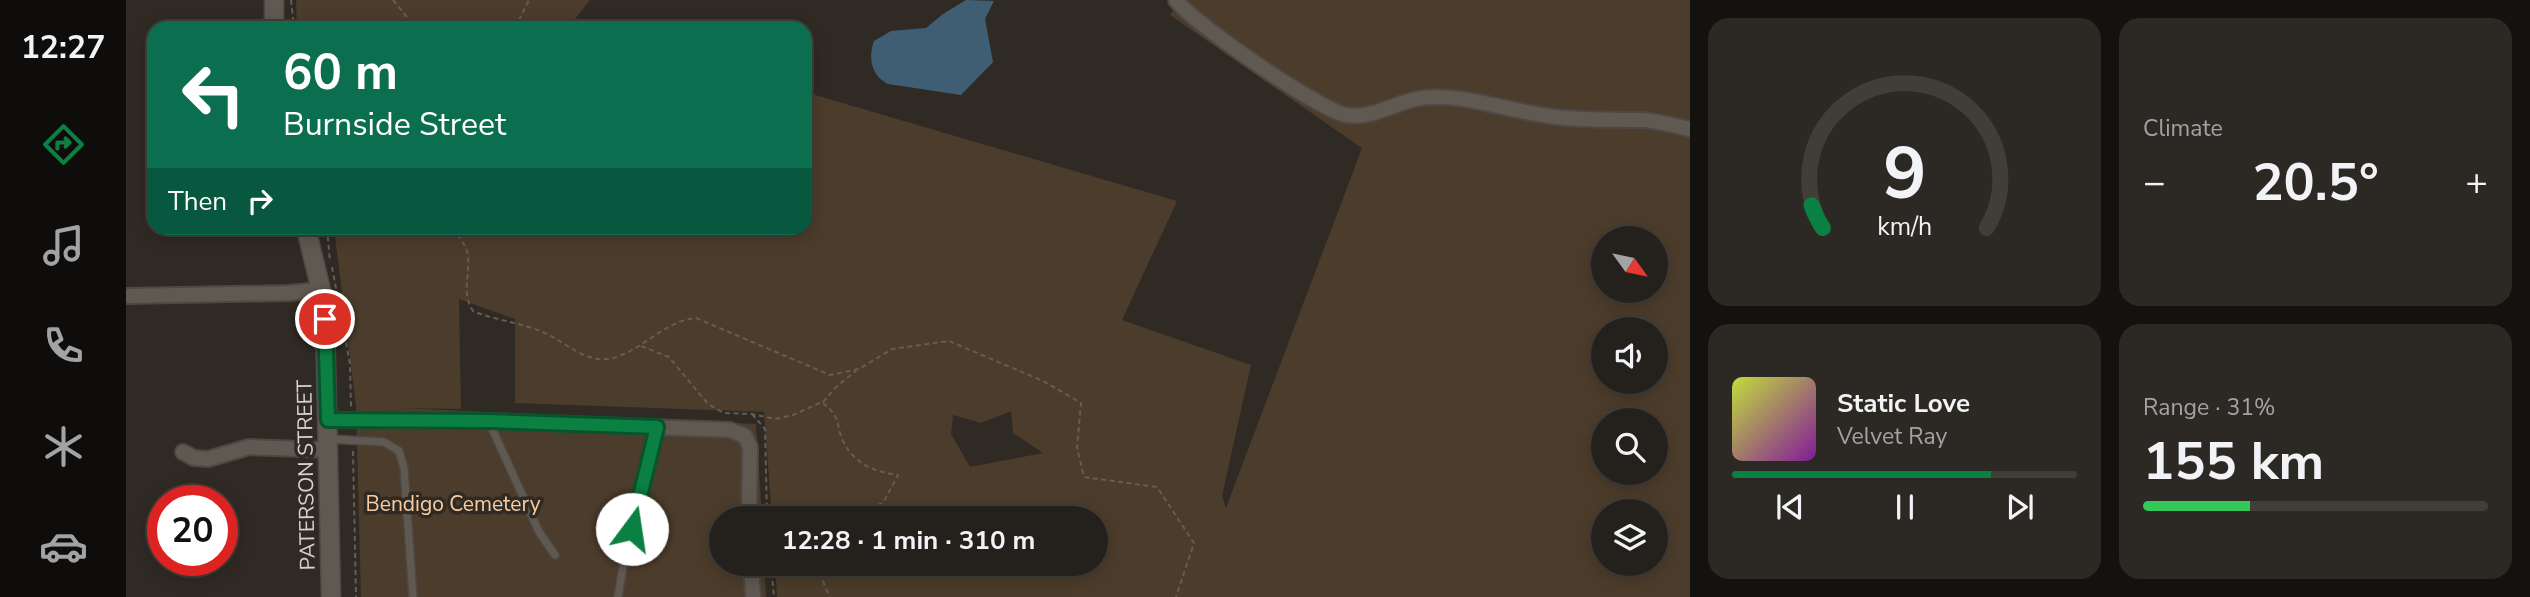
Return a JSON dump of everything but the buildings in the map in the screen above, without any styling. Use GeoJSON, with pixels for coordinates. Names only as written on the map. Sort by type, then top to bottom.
{"type":"FeatureCollection","features":[{"type":"Feature","properties":{"kind":"street"},"geometry":{"type":"LineString","coordinates":[[274,0],[274,21]]}},
{"type":"Feature","properties":{"kind":"street"},"geometry":{"type":"LineString","coordinates":[[1177,1],[1226,42],[1313,99],[1344,114],[1372,115],[1401,102],[1437,96],[1546,116],[1646,120],[1690,129]]}},
{"type":"Feature","properties":{"kind":"street","name":"PATERSON STREET"},"geometry":{"type":"LineString","coordinates":[[308,235],[325,319],[331,597]]}},
{"type":"Feature","properties":{"kind":"street"},"geometry":{"type":"LineString","coordinates":[[126,296],[321,290]]}},
{"type":"Feature","properties":{"kind":"street"},"geometry":{"type":"LineString","coordinates":[[328,420],[489,421],[730,430],[745,436],[749,441],[749,506]]}},
{"type":"Feature","properties":{"kind":"street"},"geometry":{"type":"LineString","coordinates":[[183,452],[194,458],[208,460],[249,447],[328,444]]}},
{"type":"Feature","properties":{"kind":"street"},"geometry":{"type":"LineString","coordinates":[[751,576],[752,597]]}},
{"type":"Feature","properties":{"kind":"lane"},"geometry":{"type":"LineString","coordinates":[[489,421],[539,532],[555,555]]}},
{"type":"Feature","properties":{"kind":"lane"},"geometry":{"type":"LineString","coordinates":[[618,597],[625,555],[657,427]]}},
{"type":"Feature","properties":{"kind":"lane"},"geometry":{"type":"LineString","coordinates":[[328,444],[384,442],[399,452],[404,468],[413,597]]}},
{"type":"Feature","properties":{"kind":"path"},"geometry":{"type":"LineString","coordinates":[[291,0],[293,21]]}},
{"type":"Feature","properties":{"kind":"path"},"geometry":{"type":"LineString","coordinates":[[393,0],[410,21]]}},
{"type":"Feature","properties":{"kind":"path"},"geometry":{"type":"LineString","coordinates":[[518,21],[529,0]]}},
{"type":"Feature","properties":{"kind":"path"},"geometry":{"type":"LineString","coordinates":[[457,235],[467,252],[465,294],[473,311],[541,331],[590,358],[622,355],[674,323],[696,318],[831,375],[859,369]]}},
{"type":"Feature","properties":{"kind":"path"},"geometry":{"type":"LineString","coordinates":[[640,345],[669,357],[708,404],[724,412],[775,419],[793,415],[822,402],[859,369],[892,349],[949,341],[1043,381],[1081,403],[1077,449],[1084,477],[1157,487],[1194,543],[1176,597]]}},
{"type":"Feature","properties":{"kind":"path"},"geometry":{"type":"LineString","coordinates":[[822,402],[836,415],[843,440],[853,456],[866,468],[898,475],[883,503],[876,506]]}},
{"type":"Feature","properties":{"kind":"path"},"geometry":{"type":"LineString","coordinates":[[752,414],[765,429],[767,506]]}},
{"type":"Feature","properties":{"kind":"path"},"geometry":{"type":"LineString","coordinates":[[772,576],[774,597]]}},
{"type":"Feature","properties":{"kind":"path"},"geometry":{"type":"LineString","coordinates":[[822,576],[830,597]]}},
{"type":"Feature","properties":{"kind":"green space"},"geometry":{"type":"Polygon","coordinates":[[[296,0],[590,0],[574,21],[297,21],[296,0]]]}},
{"type":"Feature","properties":{"kind":"green space","name":"Bendigo Cemetery"},"geometry":{"type":"Polygon","coordinates":[[[1179,0],[1690,0],[1690,597],[777,597],[776,576],[1108,576],[1108,506],[771,506],[764,412],[515,403],[515,319],[459,299],[461,409],[400,408],[756,424],[761,506],[709,506],[709,576],[765,576],[766,597],[361,597],[356,406],[335,235],[812,235],[812,94],[1177,201],[1122,320],[1251,365],[1222,496],[1226,508],[1362,148],[1170,15],[1179,0]],[[1011,411],[981,423],[953,415],[951,434],[970,467],[1043,453],[1013,433],[1011,411]]]}},
{"type":"Feature","properties":{"kind":"water"},"geometry":{"type":"Polygon","coordinates":[[[966,0],[994,1],[985,19],[993,62],[961,95],[888,84],[878,76],[871,60],[874,41],[891,31],[926,28],[966,0]]]}},
{"type":"Feature","properties":{"kind":"route"},"geometry":{"type":"LineString","coordinates":[[325,319],[328,420],[489,421],[657,427],[632,529]]}}]}
